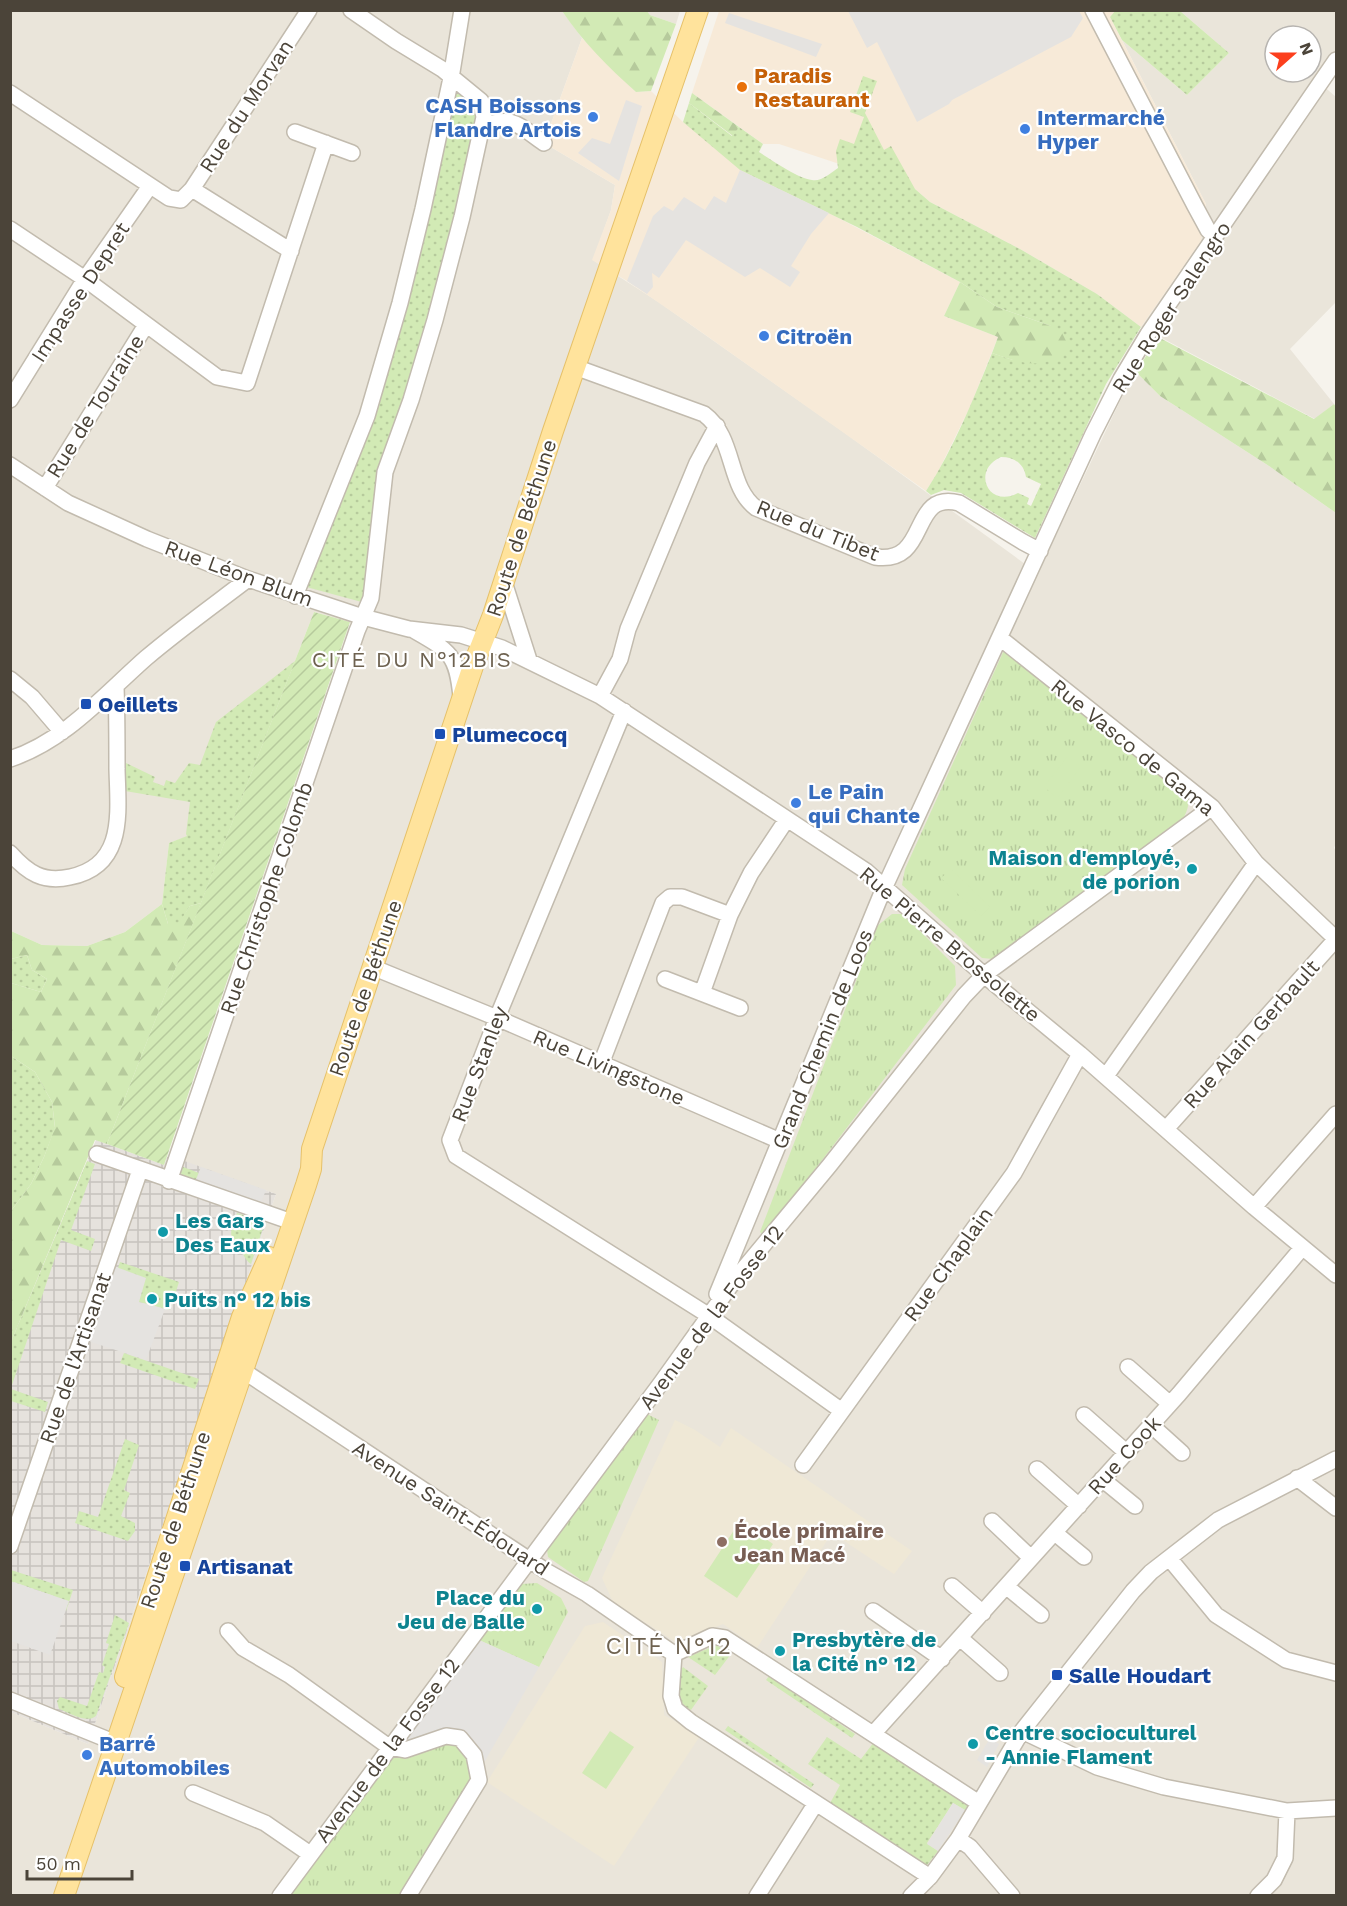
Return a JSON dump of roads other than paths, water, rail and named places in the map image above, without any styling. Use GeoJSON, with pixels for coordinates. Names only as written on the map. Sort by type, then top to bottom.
{"type":"FeatureCollection","features":[{"type":"Feature","properties":{"kind":"main road","name":"Route de Béthune"},"geometry":{"type":"LineString","coordinates":[[64,1896],[110,1741],[235,1366],[242,1317],[287,1220],[300,1166],[312,1149],[461,703],[698,10]]}},
{"type":"Feature","properties":{"kind":"main road","name":"Route de Béthune"},"geometry":{"type":"LineString","coordinates":[[51,1896],[110,1741]]}},
{"type":"Feature","properties":{"kind":"street","name":"Rue du Morvan"},"geometry":{"type":"LineString","coordinates":[[186,195],[309,10]]}},
{"type":"Feature","properties":{"kind":"street"},"geometry":{"type":"LineString","coordinates":[[351,10],[442,69],[481,101],[484,111],[482,127],[498,121],[513,122],[544,143]]}},
{"type":"Feature","properties":{"kind":"street"},"geometry":{"type":"LineString","coordinates":[[295,596],[367,416],[423,209],[451,78],[462,10]]}},
{"type":"Feature","properties":{"kind":"street"},"geometry":{"type":"LineString","coordinates":[[1093,10],[1195,206],[1215,237]]}},
{"type":"Feature","properties":{"kind":"street","name":"Rue Roger Salengro"},"geometry":{"type":"LineString","coordinates":[[1032,570],[1093,434],[1121,379],[1148,334],[1336,60]]}},
{"type":"Feature","properties":{"kind":"street"},"geometry":{"type":"LineString","coordinates":[[10,93],[169,198],[186,195],[291,251],[326,143]]}},
{"type":"Feature","properties":{"kind":"street","name":"Rue Christophe Colomb"},"geometry":{"type":"LineString","coordinates":[[170,1180],[357,631],[371,598],[385,472],[411,400],[435,320],[462,217],[482,127]]}},
{"type":"Feature","properties":{"kind":"street"},"geometry":{"type":"LineString","coordinates":[[295,132],[352,153]]}},
{"type":"Feature","properties":{"kind":"street","name":"Impasse Depret"},"geometry":{"type":"LineString","coordinates":[[10,400],[85,279],[150,186]]}},
{"type":"Feature","properties":{"kind":"street","name":"Rue de Touraine"},"geometry":{"type":"LineString","coordinates":[[10,229],[85,279],[217,377],[247,383],[291,251]]}},
{"type":"Feature","properties":{"kind":"street","name":"Rue de Touraine"},"geometry":{"type":"LineString","coordinates":[[45,488],[146,325]]}},
{"type":"Feature","properties":{"kind":"street"},"geometry":{"type":"LineString","coordinates":[[576,367],[704,414],[717,426],[697,464],[633,618],[620,659],[600,696]]}},
{"type":"Feature","properties":{"kind":"street","name":"Rue du Tibet"},"geometry":{"type":"LineString","coordinates":[[717,426],[728,448],[744,496],[756,508],[875,557],[887,559],[907,549],[927,511],[941,502],[951,501],[959,502],[1040,551]]}},
{"type":"Feature","properties":{"kind":"street","name":"Rue Léon Blum"},"geometry":{"type":"LineString","coordinates":[[10,465],[68,503],[141,536],[248,579],[363,617],[409,629],[461,634],[482,642]]}},
{"type":"Feature","properties":{"kind":"street","name":"Grand Chemin de Loos"},"geometry":{"type":"LineString","coordinates":[[708,1315],[885,887],[1032,570]]}},
{"type":"Feature","properties":{"kind":"street"},"geometry":{"type":"LineString","coordinates":[[10,759],[44,744],[62,732],[146,659],[248,579]]}},
{"type":"Feature","properties":{"kind":"street"},"geometry":{"type":"LineString","coordinates":[[504,582],[529,660]]}},
{"type":"Feature","properties":{"kind":"street"},"geometry":{"type":"LineString","coordinates":[[409,629],[448,651],[453,658],[459,675],[461,703]]}},
{"type":"Feature","properties":{"kind":"street","name":"Rue Vasco de Gama"},"geometry":{"type":"LineString","coordinates":[[1000,638],[1212,807],[1256,863],[1336,939]]}},
{"type":"Feature","properties":{"kind":"street","name":"Rue Pierre Brossolette"},"geometry":{"type":"LineString","coordinates":[[482,642],[529,660],[600,696],[866,871],[984,975],[1106,1076],[1254,1207],[1336,1275]]}},
{"type":"Feature","properties":{"kind":"street"},"geometry":{"type":"LineString","coordinates":[[10,679],[32,697],[62,732]]}},
{"type":"Feature","properties":{"kind":"street"},"geometry":{"type":"LineString","coordinates":[[10,853],[31,873],[54,879],[89,871],[100,863],[109,851],[118,825],[116,687]]}},
{"type":"Feature","properties":{"kind":"street","name":"Rue Stanley"},"geometry":{"type":"LineString","coordinates":[[624,711],[497,1018],[450,1140],[456,1156],[708,1315],[842,1410]]}},
{"type":"Feature","properties":{"kind":"street","name":"Avenue de la Fosse 12"},"geometry":{"type":"LineString","coordinates":[[280,1896],[692,1341],[735,1278],[829,1166],[964,996],[984,975],[1212,807]]}},
{"type":"Feature","properties":{"kind":"street"},"geometry":{"type":"LineString","coordinates":[[702,993],[730,915],[751,873],[787,819]]}},
{"type":"Feature","properties":{"kind":"street"},"geometry":{"type":"LineString","coordinates":[[1106,1076],[1256,863]]}},
{"type":"Feature","properties":{"kind":"street"},"geometry":{"type":"LineString","coordinates":[[601,1064],[663,903],[670,897],[682,897],[730,915]]}},
{"type":"Feature","properties":{"kind":"street","name":"Rue Alain Gerbault"},"geometry":{"type":"LineString","coordinates":[[1166,1129],[1336,939]]}},
{"type":"Feature","properties":{"kind":"street","name":"Rue Livingstone"},"geometry":{"type":"LineString","coordinates":[[372,967],[497,1018],[780,1141]]}},
{"type":"Feature","properties":{"kind":"street"},"geometry":{"type":"LineString","coordinates":[[665,978],[740,1008]]}},
{"type":"Feature","properties":{"kind":"street","name":"Rue Chaplain"},"geometry":{"type":"LineString","coordinates":[[803,1465],[1014,1173],[1080,1054]]}},
{"type":"Feature","properties":{"kind":"street"},"geometry":{"type":"LineString","coordinates":[[1254,1207],[1336,1114]]}},
{"type":"Feature","properties":{"kind":"street"},"geometry":{"type":"LineString","coordinates":[[97,1154],[287,1220]]}},
{"type":"Feature","properties":{"kind":"street","name":"Rue de l'Artisanat"},"geometry":{"type":"LineString","coordinates":[[10,1546],[140,1170]]}},
{"type":"Feature","properties":{"kind":"street","name":"Rue Cook"},"geometry":{"type":"LineString","coordinates":[[873,1734],[1170,1404],[1302,1248]]}},
{"type":"Feature","properties":{"kind":"street","name":"Avenue Saint-Édouard"},"geometry":{"type":"LineString","coordinates":[[235,1366],[675,1654]]}},
{"type":"Feature","properties":{"kind":"street"},"geometry":{"type":"LineString","coordinates":[[1128,1367],[1170,1404]]}},
{"type":"Feature","properties":{"kind":"street"},"geometry":{"type":"LineString","coordinates":[[1084,1415],[1126,1452]]}},
{"type":"Feature","properties":{"kind":"street"},"geometry":{"type":"LineString","coordinates":[[1151,1425],[1182,1453]]}},
{"type":"Feature","properties":{"kind":"street"},"geometry":{"type":"LineString","coordinates":[[910,1896],[930,1877],[958,1839],[1022,1731],[1133,1591],[1169,1558],[1218,1520],[1336,1459]]}},
{"type":"Feature","properties":{"kind":"street"},"geometry":{"type":"LineString","coordinates":[[1037,1469],[1079,1506]]}},
{"type":"Feature","properties":{"kind":"street"},"geometry":{"type":"LineString","coordinates":[[1297,1478],[1336,1508]]}},
{"type":"Feature","properties":{"kind":"street"},"geometry":{"type":"LineString","coordinates":[[1102,1479],[1135,1506]]}},
{"type":"Feature","properties":{"kind":"street"},"geometry":{"type":"LineString","coordinates":[[992,1521],[1031,1558]]}},
{"type":"Feature","properties":{"kind":"street"},"geometry":{"type":"LineString","coordinates":[[1055,1533],[1084,1557]]}},
{"type":"Feature","properties":{"kind":"street"},"geometry":{"type":"LineString","coordinates":[[1169,1558],[1216,1615],[1286,1660],[1336,1673]]}},
{"type":"Feature","properties":{"kind":"street"},"geometry":{"type":"LineString","coordinates":[[952,1586],[983,1612]]}},
{"type":"Feature","properties":{"kind":"street"},"geometry":{"type":"LineString","coordinates":[[1007,1587],[1041,1615]]}},
{"type":"Feature","properties":{"kind":"street"},"geometry":{"type":"LineString","coordinates":[[873,1611],[942,1659]]}},
{"type":"Feature","properties":{"kind":"street"},"geometry":{"type":"LineString","coordinates":[[228,1631],[251,1654],[290,1676],[389,1747],[405,1750],[446,1736],[460,1738],[474,1755],[479,1780],[408,1896]]}},
{"type":"Feature","properties":{"kind":"street"},"geometry":{"type":"LineString","coordinates":[[930,1877],[691,1722],[675,1709],[671,1696],[675,1654],[712,1636],[725,1638],[979,1803]]}},
{"type":"Feature","properties":{"kind":"street"},"geometry":{"type":"LineString","coordinates":[[960,1638],[1000,1673]]}},
{"type":"Feature","properties":{"kind":"street"},"geometry":{"type":"LineString","coordinates":[[10,1700],[110,1741]]}},
{"type":"Feature","properties":{"kind":"street"},"geometry":{"type":"LineString","coordinates":[[1022,1731],[1097,1767],[1164,1788],[1287,1811],[1336,1808]]}},
{"type":"Feature","properties":{"kind":"street"},"geometry":{"type":"LineString","coordinates":[[193,1793],[265,1823],[310,1854]]}},
{"type":"Feature","properties":{"kind":"street"},"geometry":{"type":"LineString","coordinates":[[758,1896],[816,1803]]}},
{"type":"Feature","properties":{"kind":"street"},"geometry":{"type":"LineString","coordinates":[[1257,1896],[1274,1880],[1285,1858],[1287,1811]]}},
{"type":"Feature","properties":{"kind":"street"},"geometry":{"type":"LineString","coordinates":[[958,1839],[970,1847],[1012,1896]]}},
{"type":"Feature","properties":{"kind":"place","name":"Paradis Restaurant"},"geometry":{"type":"Point","coordinates":[742,87]}},
{"type":"Feature","properties":{"kind":"place","name":"CASH Boissons Flandre Artois"},"geometry":{"type":"Point","coordinates":[593,117]}},
{"type":"Feature","properties":{"kind":"place","name":"Intermarché Hyper"},"geometry":{"type":"Point","coordinates":[1025,129]}},
{"type":"Feature","properties":{"kind":"place","name":"Citroën"},"geometry":{"type":"Point","coordinates":[764,336]}},
{"type":"Feature","properties":{"kind":"place","name":"Oeillets"},"geometry":{"type":"Point","coordinates":[86,704]}},
{"type":"Feature","properties":{"kind":"place","name":"Plumecocq"},"geometry":{"type":"Point","coordinates":[440,734]}},
{"type":"Feature","properties":{"kind":"place","name":"Le Pain qui Chante"},"geometry":{"type":"Point","coordinates":[796,803]}},
{"type":"Feature","properties":{"kind":"place","name":"Maison d'employé, de porion"},"geometry":{"type":"Point","coordinates":[1192,869]}},
{"type":"Feature","properties":{"kind":"place","name":"Les Gars Des Eaux"},"geometry":{"type":"Point","coordinates":[163,1232]}},
{"type":"Feature","properties":{"kind":"place","name":"Puits n° 12 bis"},"geometry":{"type":"Point","coordinates":[152,1299]}},
{"type":"Feature","properties":{"kind":"place","name":"École primaire Jean Macé"},"geometry":{"type":"Point","coordinates":[722,1542]}},
{"type":"Feature","properties":{"kind":"place","name":"Artisanat"},"geometry":{"type":"Point","coordinates":[185,1566]}},
{"type":"Feature","properties":{"kind":"place","name":"Place du Jeu de Balle"},"geometry":{"type":"Point","coordinates":[537,1609]}},
{"type":"Feature","properties":{"kind":"place","name":"Presbytère de la Cité n° 12"},"geometry":{"type":"Point","coordinates":[780,1651]}},
{"type":"Feature","properties":{"kind":"place","name":"Salle Houdart"},"geometry":{"type":"Point","coordinates":[1057,1675]}},
{"type":"Feature","properties":{"kind":"place","name":"Centre socioculturel - Annie Flament"},"geometry":{"type":"Point","coordinates":[973,1744]}},
{"type":"Feature","properties":{"kind":"place","name":"Barré Automobiles"},"geometry":{"type":"Point","coordinates":[87,1755]}},
{"type":"Feature","properties":{"kind":"district","name":"CITÉ DU N°12BIS"},"geometry":{"type":"Point","coordinates":[412,659]}},
{"type":"Feature","properties":{"kind":"district","name":"CITÉ N°12"},"geometry":{"type":"Point","coordinates":[669,1646]}}]}
